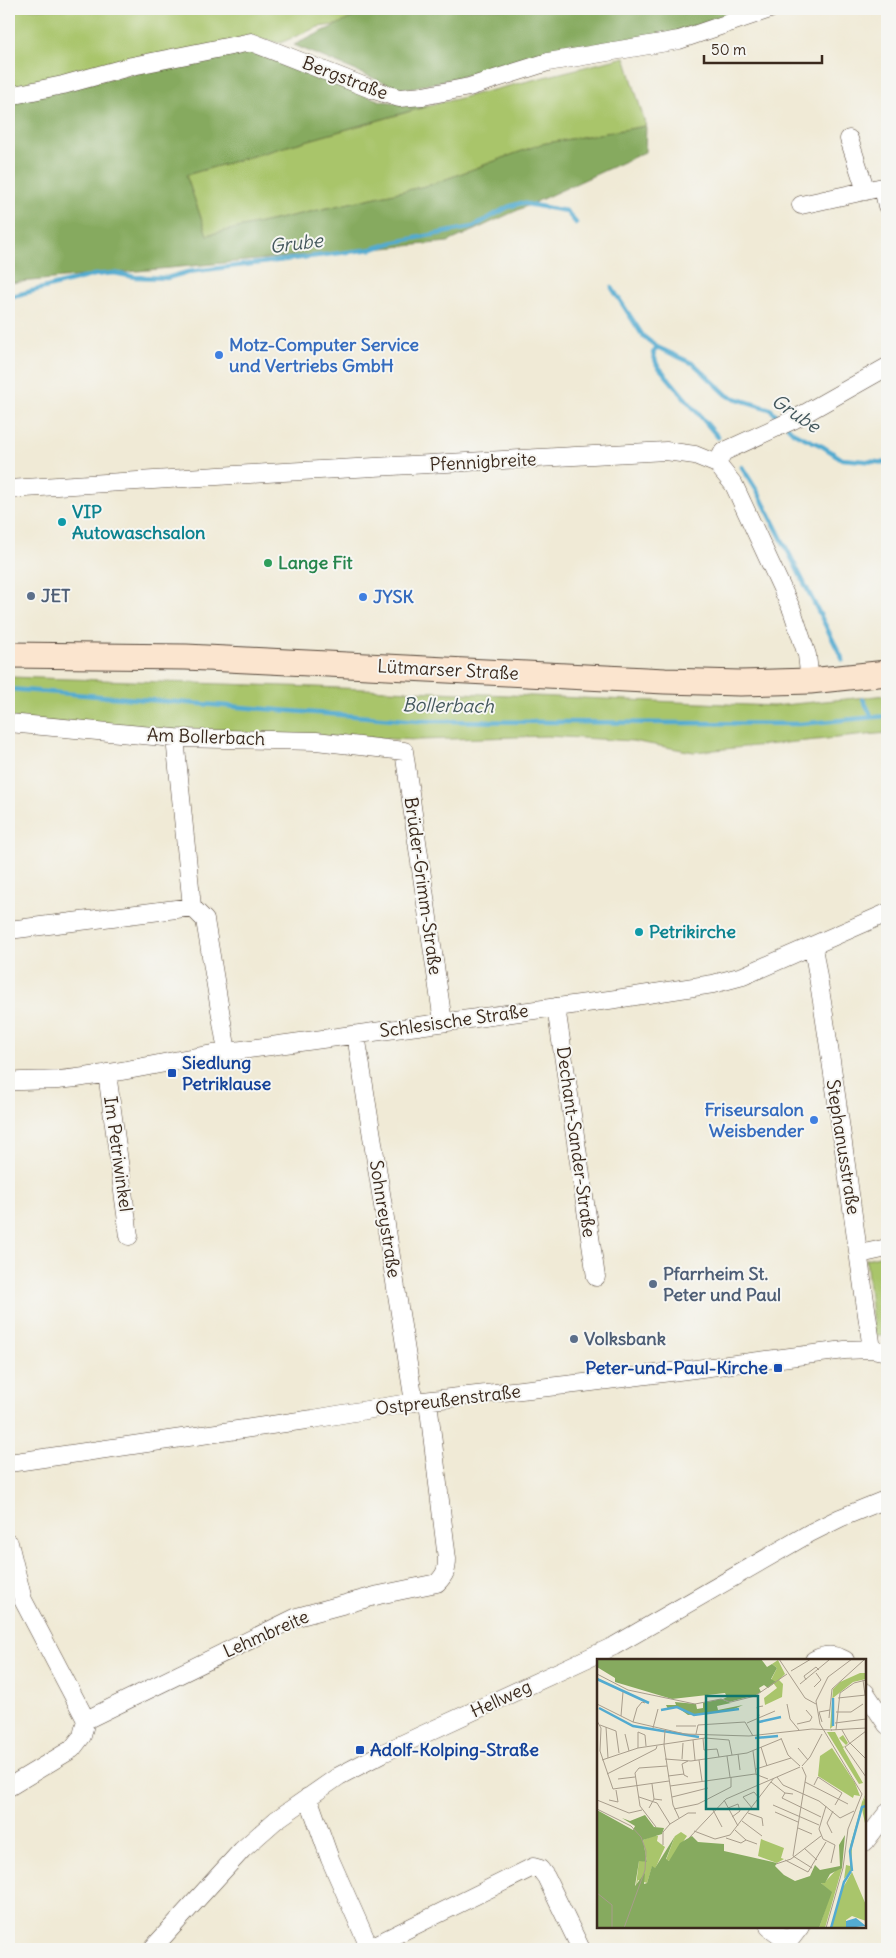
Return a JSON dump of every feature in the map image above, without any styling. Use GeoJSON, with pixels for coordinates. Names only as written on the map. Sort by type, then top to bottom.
{"type":"FeatureCollection","features":[{"type":"Feature","properties":{"kind":"main road","name":"Lütmarser Straße"},"geometry":{"type":"LineString","coordinates":[[9,655],[116,655],[235,659],[665,681],[740,683],[810,681],[887,673]]}},
{"type":"Feature","properties":{"kind":"street","name":"Bergstraße"},"geometry":{"type":"LineString","coordinates":[[9,96],[63,85],[132,66],[251,42],[399,98],[423,96],[469,87],[548,62],[679,40],[770,9]]}},
{"type":"Feature","properties":{"kind":"street"},"geometry":{"type":"LineString","coordinates":[[849,139],[879,188],[887,206]]}},
{"type":"Feature","properties":{"kind":"street"},"geometry":{"type":"LineString","coordinates":[[801,205],[879,188]]}},
{"type":"Feature","properties":{"kind":"street"},"geometry":{"type":"LineString","coordinates":[[717,464],[723,452],[795,419],[887,367]]}},
{"type":"Feature","properties":{"kind":"street","name":"Pfennigbreite"},"geometry":{"type":"LineString","coordinates":[[9,489],[283,472],[666,452],[695,455],[717,464],[734,484],[792,610],[807,655],[810,681]]}},
{"type":"Feature","properties":{"kind":"street","name":"Am Bollerbach"},"geometry":{"type":"LineString","coordinates":[[9,723],[175,738],[316,741],[404,751]]}},
{"type":"Feature","properties":{"kind":"street"},"geometry":{"type":"LineString","coordinates":[[175,738],[192,907],[205,920],[228,1052]]}},
{"type":"Feature","properties":{"kind":"street","name":"Brüder-Grimm-Straße"},"geometry":{"type":"LineString","coordinates":[[404,751],[443,1022]]}},
{"type":"Feature","properties":{"kind":"street"},"geometry":{"type":"LineString","coordinates":[[9,930],[192,907]]}},
{"type":"Feature","properties":{"kind":"street","name":"Schlesische Straße"},"geometry":{"type":"LineString","coordinates":[[9,1082],[33,1079],[57,1080],[153,1066],[173,1060],[713,984],[743,976],[887,913]]}},
{"type":"Feature","properties":{"kind":"street","name":"Stephanusstraße"},"geometry":{"type":"LineString","coordinates":[[813,947],[860,1254],[879,1350]]}},
{"type":"Feature","properties":{"kind":"street","name":"Dechant-Sander-Straße"},"geometry":{"type":"LineString","coordinates":[[556,1007],[596,1277]]}},
{"type":"Feature","properties":{"kind":"street","name":"Sohnreystraße"},"geometry":{"type":"LineString","coordinates":[[356,1035],[421,1402]]}},
{"type":"Feature","properties":{"kind":"street","name":"Im Petriwinkel"},"geometry":{"type":"LineString","coordinates":[[107,1073],[129,1236]]}},
{"type":"Feature","properties":{"kind":"street"},"geometry":{"type":"LineString","coordinates":[[860,1254],[887,1248]]}},
{"type":"Feature","properties":{"kind":"street","name":"Ostpreußenstraße"},"geometry":{"type":"LineString","coordinates":[[9,1463],[421,1402],[845,1350],[879,1350]]}},
{"type":"Feature","properties":{"kind":"street","name":"Lehmbreite"},"geometry":{"type":"LineString","coordinates":[[86,1720],[297,1617],[379,1595],[437,1583],[447,1569],[447,1559],[421,1402]]}},
{"type":"Feature","properties":{"kind":"street","name":"Hellweg"},"geometry":{"type":"LineString","coordinates":[[152,1949],[242,1850],[276,1820],[339,1776],[383,1753],[614,1646],[810,1534],[840,1518],[887,1498]]}},
{"type":"Feature","properties":{"kind":"street"},"geometry":{"type":"LineString","coordinates":[[9,1543],[16,1604],[86,1720],[82,1736],[72,1749],[9,1787]]}},
{"type":"Feature","properties":{"kind":"street"},"geometry":{"type":"LineString","coordinates":[[816,1659],[826,1655],[843,1659]]}},
{"type":"Feature","properties":{"kind":"street"},"geometry":{"type":"LineString","coordinates":[[866,1694],[887,1725]]}},
{"type":"Feature","properties":{"kind":"street"},"geometry":{"type":"LineString","coordinates":[[308,1797],[330,1859],[369,1948],[533,1867],[540,1869],[546,1877],[581,1949]]}},
{"type":"Feature","properties":{"kind":"street"},"geometry":{"type":"LineString","coordinates":[[866,1841],[887,1813]]}},
{"type":"Feature","properties":{"kind":"street"},"geometry":{"type":"LineString","coordinates":[[771,1928],[786,1945],[799,1928]]}},
{"type":"Feature","properties":{"kind":"green space"},"geometry":{"type":"Polygon","coordinates":[[[9,9],[466,9],[318,27],[280,43],[258,39],[9,91],[9,9]]]}},
{"type":"Feature","properties":{"kind":"green space"},"geometry":{"type":"Polygon","coordinates":[[[370,9],[748,9],[688,29],[560,54],[402,90],[294,45],[370,9]]]}},
{"type":"Feature","properties":{"kind":"green space"},"geometry":{"type":"Polygon","coordinates":[[[250,50],[381,101],[428,106],[186,175],[207,235],[430,185],[541,144],[646,126],[645,152],[448,242],[9,283],[9,99],[250,50]]]}},
{"type":"Feature","properties":{"kind":"green space"},"geometry":{"type":"Polygon","coordinates":[[[625,57],[646,126],[541,144],[430,185],[207,235],[186,175],[436,104],[625,57]]]}},
{"type":"Feature","properties":{"kind":"green space"},"geometry":{"type":"Polygon","coordinates":[[[9,677],[316,687],[773,706],[887,695],[887,733],[694,752],[632,741],[547,736],[419,740],[181,731],[9,719],[9,677]]]}},
{"type":"Feature","properties":{"kind":"green space"},"geometry":{"type":"Polygon","coordinates":[[[887,1254],[887,1336],[874,1335],[866,1259],[887,1254]]]}},
{"type":"Feature","properties":{"kind":"waterway","name":"Grube"},"geometry":{"type":"LineString","coordinates":[[9,297],[94,275],[114,273],[135,277],[167,278],[188,272],[372,249],[395,242],[473,227],[508,207],[521,203],[566,211],[576,223]]}},
{"type":"Feature","properties":{"kind":"waterway","name":"Grube"},"geometry":{"type":"LineString","coordinates":[[612,288],[643,336],[657,347],[694,364],[728,396],[770,409],[783,421]]}},
{"type":"Feature","properties":{"kind":"waterway"},"geometry":{"type":"LineString","coordinates":[[657,347],[653,353],[657,365],[718,437]]}},
{"type":"Feature","properties":{"kind":"waterway","name":"Grube"},"geometry":{"type":"LineString","coordinates":[[788,427],[794,433],[822,446],[842,459],[887,463]]}},
{"type":"Feature","properties":{"kind":"waterway"},"geometry":{"type":"LineString","coordinates":[[742,467],[759,494],[843,660]]}},
{"type":"Feature","properties":{"kind":"waterway","name":"Bollerbach"},"geometry":{"type":"LineString","coordinates":[[9,689],[419,721],[799,724],[887,716]]}},
{"type":"Feature","properties":{"kind":"waterway"},"geometry":{"type":"LineString","coordinates":[[863,699],[872,717]]}},
{"type":"Feature","properties":{"kind":"place","name":"Motz-Computer Service und Vertriebs GmbH"},"geometry":{"type":"Point","coordinates":[219,355]}},
{"type":"Feature","properties":{"kind":"place","name":"VIP Autowaschsalon"},"geometry":{"type":"Point","coordinates":[62,522]}},
{"type":"Feature","properties":{"kind":"place","name":"Lange Fit"},"geometry":{"type":"Point","coordinates":[268,563]}},
{"type":"Feature","properties":{"kind":"place","name":"JET"},"geometry":{"type":"Point","coordinates":[31,596]}},
{"type":"Feature","properties":{"kind":"place","name":"JYSK"},"geometry":{"type":"Point","coordinates":[363,597]}},
{"type":"Feature","properties":{"kind":"place","name":"Petrikirche"},"geometry":{"type":"Point","coordinates":[639,932]}},
{"type":"Feature","properties":{"kind":"place","name":"Siedlung Petriklause"},"geometry":{"type":"Point","coordinates":[172,1073]}},
{"type":"Feature","properties":{"kind":"place","name":"Friseursalon Weisbender"},"geometry":{"type":"Point","coordinates":[814,1120]}},
{"type":"Feature","properties":{"kind":"place","name":"Pfarrheim St. Peter und Paul"},"geometry":{"type":"Point","coordinates":[653,1284]}},
{"type":"Feature","properties":{"kind":"place","name":"Volksbank"},"geometry":{"type":"Point","coordinates":[574,1339]}},
{"type":"Feature","properties":{"kind":"place","name":"Peter-und-Paul-Kirche"},"geometry":{"type":"Point","coordinates":[778,1368]}},
{"type":"Feature","properties":{"kind":"place","name":"Adolf-Kolping-Straße"},"geometry":{"type":"Point","coordinates":[360,1750]}}]}
